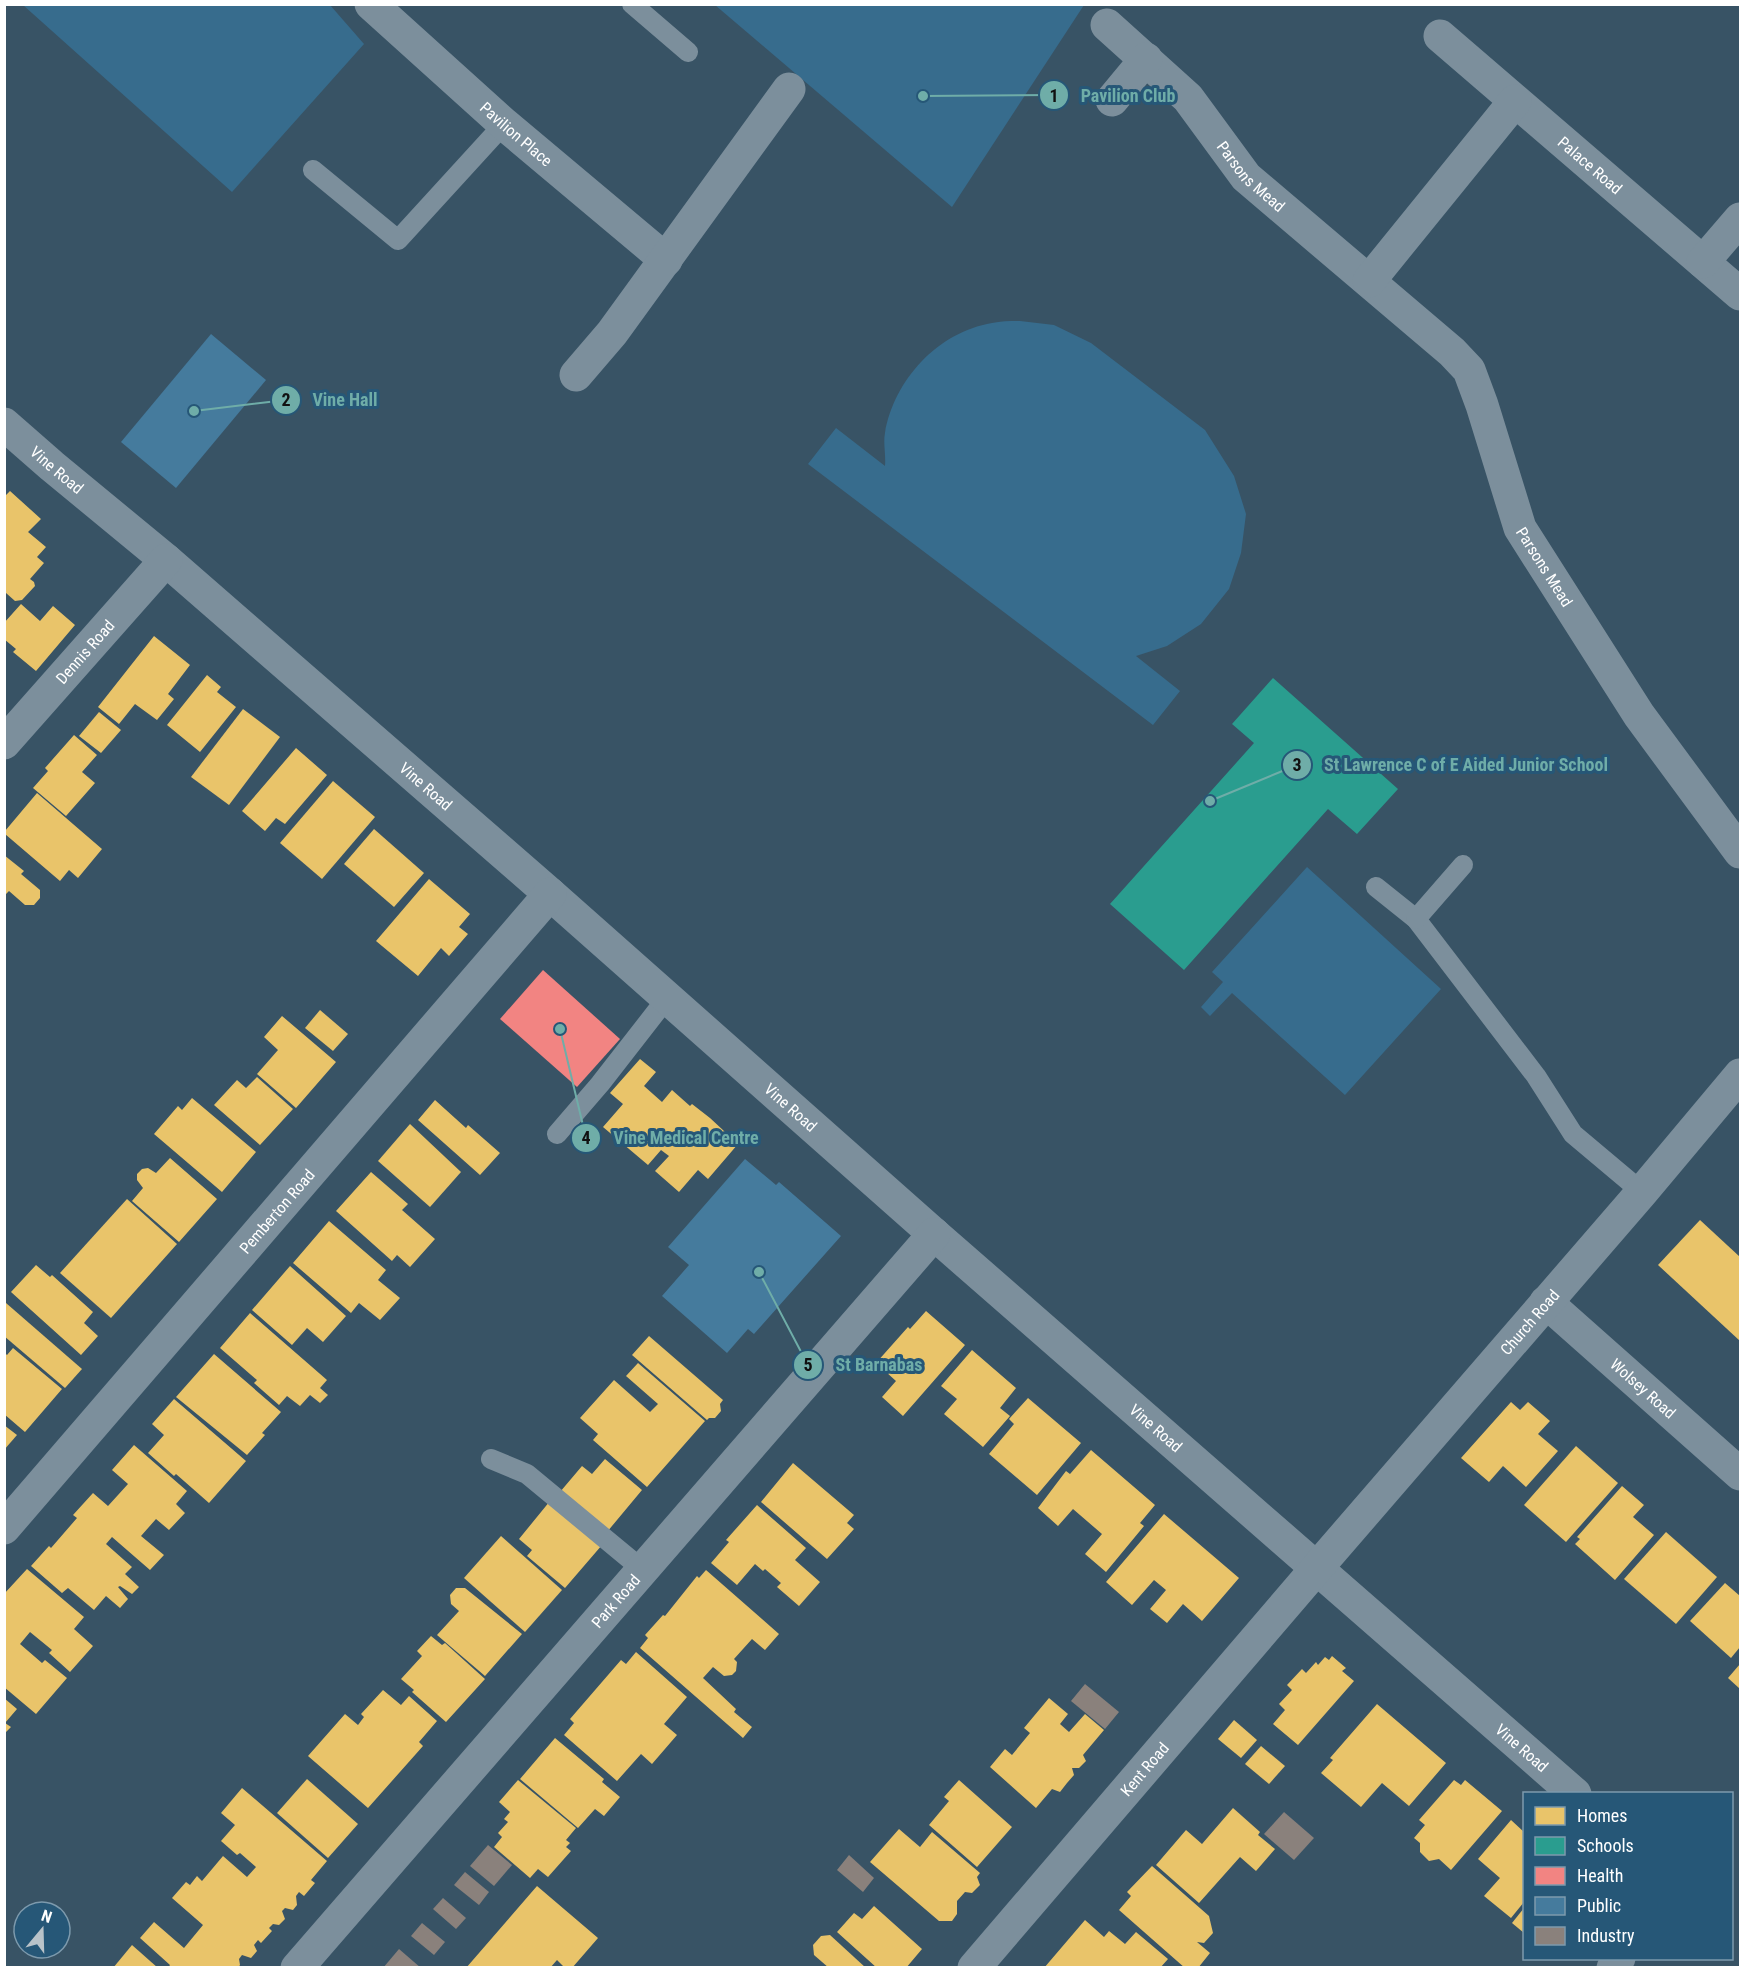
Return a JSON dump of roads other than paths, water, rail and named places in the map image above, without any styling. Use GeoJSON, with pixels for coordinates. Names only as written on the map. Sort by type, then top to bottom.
{"type":"FeatureCollection","features":[{"type":"Feature","properties":{"kind":"street","name":"Pavilion Place"},"geometry":{"type":"LineString","coordinates":[[371,4],[504,123],[666,260]]}},
{"type":"Feature","properties":{"kind":"street","name":"Parsons Mead"},"geometry":{"type":"LineString","coordinates":[[1107,26],[1188,98],[1246,177],[1452,352],[1469,370],[1520,528],[1639,715],[1740,852]]}},
{"type":"Feature","properties":{"kind":"street","name":"Palace Road"},"geometry":{"type":"LineString","coordinates":[[1440,36],[1740,294]]}},
{"type":"Feature","properties":{"kind":"street"},"geometry":{"type":"LineString","coordinates":[[1113,100],[1146,59]]}},
{"type":"Feature","properties":{"kind":"street"},"geometry":{"type":"LineString","coordinates":[[576,375],[612,333],[789,89]]}},
{"type":"Feature","properties":{"kind":"street"},"geometry":{"type":"LineString","coordinates":[[1369,281],[1515,101]]}},
{"type":"Feature","properties":{"kind":"street"},"geometry":{"type":"LineString","coordinates":[[1703,262],[1740,219]]}},
{"type":"Feature","properties":{"kind":"street","name":"Vine Road"},"geometry":{"type":"LineString","coordinates":[[4,424],[166,560],[550,894],[934,1234],[1573,1792]]}},
{"type":"Feature","properties":{"kind":"street","name":"Dennis Road"},"geometry":{"type":"LineString","coordinates":[[4,743],[166,560]]}},
{"type":"Feature","properties":{"kind":"street","name":"Pemberton Road"},"geometry":{"type":"LineString","coordinates":[[4,1528],[550,894]]}},
{"type":"Feature","properties":{"kind":"street","name":"Church Road"},"geometry":{"type":"LineString","coordinates":[[1316,1569],[1642,1192],[1740,1075]]}},
{"type":"Feature","properties":{"kind":"street","name":"Park Road"},"geometry":{"type":"LineString","coordinates":[[297,1968],[934,1234]]}},
{"type":"Feature","properties":{"kind":"street","name":"Wolsey Road"},"geometry":{"type":"LineString","coordinates":[[1546,1302],[1740,1474]]}},
{"type":"Feature","properties":{"kind":"street","name":"Kent Road"},"geometry":{"type":"LineString","coordinates":[[974,1968],[1316,1569]]}},
{"type":"Feature","properties":{"kind":"lane"},"geometry":{"type":"LineString","coordinates":[[632,4],[688,52]]}},
{"type":"Feature","properties":{"kind":"lane"},"geometry":{"type":"LineString","coordinates":[[314,170],[398,240],[504,123]]}},
{"type":"Feature","properties":{"kind":"lane"},"geometry":{"type":"LineString","coordinates":[[1416,919],[1463,865]]}},
{"type":"Feature","properties":{"kind":"lane"},"geometry":{"type":"LineString","coordinates":[[1376,887],[1416,919],[1536,1076],[1573,1134],[1642,1192]]}},
{"type":"Feature","properties":{"kind":"lane"},"geometry":{"type":"LineString","coordinates":[[557,1134],[600,1084],[667,998]]}},
{"type":"Feature","properties":{"kind":"lane"},"geometry":{"type":"LineString","coordinates":[[491,1459],[527,1474],[643,1570]]}},
{"type":"Feature","properties":{"kind":"place","name":"Pavilion Club"},"geometry":{"type":"Point","coordinates":[923,96]}},
{"type":"Feature","properties":{"kind":"place","name":"Vine Hall"},"geometry":{"type":"Point","coordinates":[194,411]}},
{"type":"Feature","properties":{"kind":"place","name":"St Lawrence C of E Aided Junior School"},"geometry":{"type":"Point","coordinates":[1210,801]}},
{"type":"Feature","properties":{"kind":"place","name":"Vine Medical Centre"},"geometry":{"type":"Point","coordinates":[560,1029]}},
{"type":"Feature","properties":{"kind":"place","name":"St Barnabas"},"geometry":{"type":"Point","coordinates":[759,1272]}}]}
